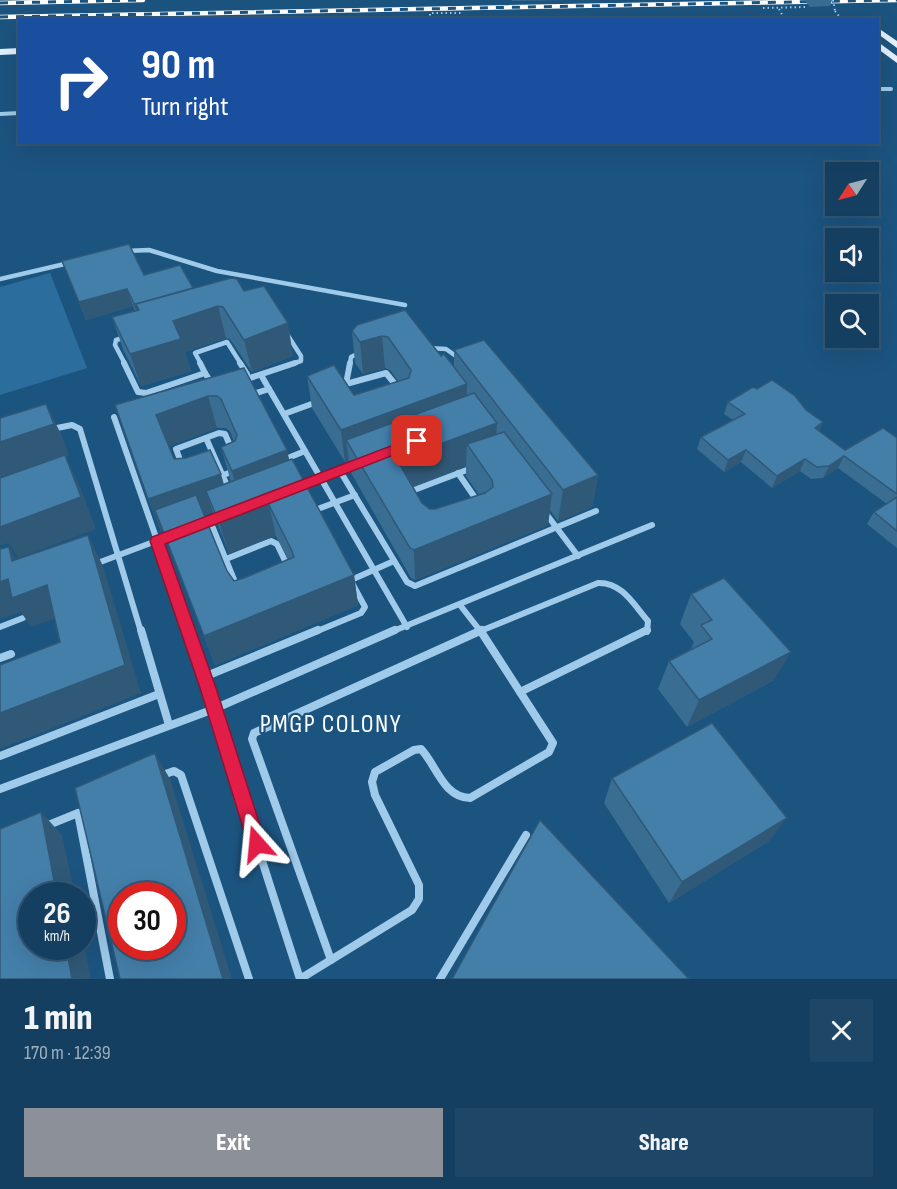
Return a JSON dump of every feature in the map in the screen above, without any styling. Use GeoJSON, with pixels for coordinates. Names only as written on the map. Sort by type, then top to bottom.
{"type":"FeatureCollection","features":[{"type":"Feature","properties":{"kind":"main road"},"geometry":{"type":"LineString","coordinates":[[879,31],[897,45]]}},
{"type":"Feature","properties":{"kind":"main road"},"geometry":{"type":"LineString","coordinates":[[879,46],[897,60]]}},
{"type":"Feature","properties":{"kind":"main road"},"geometry":{"type":"LineString","coordinates":[[0,52],[18,51]]}},
{"type":"Feature","properties":{"kind":"main road"},"geometry":{"type":"LineString","coordinates":[[0,60],[18,59]]}},
{"type":"Feature","properties":{"kind":"street"},"geometry":{"type":"LineString","coordinates":[[879,89],[891,89]]}},
{"type":"Feature","properties":{"kind":"street"},"geometry":{"type":"LineString","coordinates":[[0,114],[18,114]]}},
{"type":"Feature","properties":{"kind":"street"},"geometry":{"type":"LineString","coordinates":[[117,252],[149,250],[217,271],[405,305]]}},
{"type":"Feature","properties":{"kind":"street"},"geometry":{"type":"LineString","coordinates":[[0,279],[78,261]]}},
{"type":"Feature","properties":{"kind":"street"},"geometry":{"type":"LineString","coordinates":[[205,373],[140,393],[115,345],[116,340],[244,305],[274,314],[301,358],[298,363],[217,388],[205,373],[195,352],[227,342],[249,378]]}},
{"type":"Feature","properties":{"kind":"street"},"geometry":{"type":"LineString","coordinates":[[429,356],[421,345],[446,349],[463,362]]}},
{"type":"Feature","properties":{"kind":"street"},"geometry":{"type":"LineString","coordinates":[[346,384],[351,357],[367,350]]}},
{"type":"Feature","properties":{"kind":"street"},"geometry":{"type":"LineString","coordinates":[[346,400],[337,393],[346,384],[386,373],[401,392]]}},
{"type":"Feature","properties":{"kind":"street"},"geometry":{"type":"LineString","coordinates":[[261,375],[407,627]]}},
{"type":"Feature","properties":{"kind":"street"},"geometry":{"type":"LineString","coordinates":[[242,397],[269,389]]}},
{"type":"Feature","properties":{"kind":"street"},"geometry":{"type":"LineString","coordinates":[[254,394],[258,403]]}},
{"type":"Feature","properties":{"kind":"street"},"geometry":{"type":"LineString","coordinates":[[284,414],[328,398]]}},
{"type":"Feature","properties":{"kind":"street"},"geometry":{"type":"LineString","coordinates":[[114,417],[204,677],[300,979],[412,910],[420,898],[419,885],[375,795],[372,782],[375,772],[414,750],[421,749],[428,755],[453,795],[462,799],[470,798],[549,752],[553,743],[480,631],[460,605]]}},
{"type":"Feature","properties":{"kind":"street"},"geometry":{"type":"LineString","coordinates":[[42,432],[72,425],[80,429],[169,725]]}},
{"type":"Feature","properties":{"kind":"street"},"geometry":{"type":"LineString","coordinates":[[120,434],[131,431]]}},
{"type":"Feature","properties":{"kind":"street"},"geometry":{"type":"LineString","coordinates":[[225,434],[241,467],[238,471],[223,476],[195,485],[187,482],[176,449],[225,434]]}},
{"type":"Feature","properties":{"kind":"street"},"geometry":{"type":"LineString","coordinates":[[206,438],[234,501]]}},
{"type":"Feature","properties":{"kind":"street"},"geometry":{"type":"LineString","coordinates":[[283,449],[293,467]]}},
{"type":"Feature","properties":{"kind":"street"},"geometry":{"type":"LineString","coordinates":[[288,458],[305,451]]}},
{"type":"Feature","properties":{"kind":"street"},"geometry":{"type":"LineString","coordinates":[[291,489],[360,463]]}},
{"type":"Feature","properties":{"kind":"street"},"geometry":{"type":"LineString","coordinates":[[408,498],[407,495],[412,490],[477,467]]}},
{"type":"Feature","properties":{"kind":"street"},"geometry":{"type":"LineString","coordinates":[[339,471],[407,582],[419,586],[596,511]]}},
{"type":"Feature","properties":{"kind":"street"},"geometry":{"type":"LineString","coordinates":[[459,473],[485,512]]}},
{"type":"Feature","properties":{"kind":"street"},"geometry":{"type":"LineString","coordinates":[[297,476],[306,494]]}},
{"type":"Feature","properties":{"kind":"street"},"geometry":{"type":"LineString","coordinates":[[315,510],[355,495]]}},
{"type":"Feature","properties":{"kind":"street"},"geometry":{"type":"LineString","coordinates":[[537,501],[578,556]]}},
{"type":"Feature","properties":{"kind":"street"},"geometry":{"type":"LineString","coordinates":[[311,502],[320,520]]}},
{"type":"Feature","properties":{"kind":"street"},"geometry":{"type":"LineString","coordinates":[[199,525],[228,513]]}},
{"type":"Feature","properties":{"kind":"street"},"geometry":{"type":"LineString","coordinates":[[210,520],[242,599]]}},
{"type":"Feature","properties":{"kind":"street"},"geometry":{"type":"LineString","coordinates":[[0,789],[214,709],[652,525]]}},
{"type":"Feature","properties":{"kind":"street"},"geometry":{"type":"LineString","coordinates":[[88,566],[178,533]]}},
{"type":"Feature","properties":{"kind":"street"},"geometry":{"type":"LineString","coordinates":[[226,560],[271,541],[277,544],[290,572]]}},
{"type":"Feature","properties":{"kind":"street"},"geometry":{"type":"LineString","coordinates":[[351,580],[394,561]]}},
{"type":"Feature","properties":{"kind":"street"},"geometry":{"type":"LineString","coordinates":[[204,677],[361,613],[364,607],[346,570]]}},
{"type":"Feature","properties":{"kind":"street"},"geometry":{"type":"LineString","coordinates":[[332,960],[252,736],[256,730],[480,631],[604,581],[616,586],[648,621],[647,632],[520,692]]}},
{"type":"Feature","properties":{"kind":"street"},"geometry":{"type":"LineString","coordinates":[[0,627],[23,618]]}},
{"type":"Feature","properties":{"kind":"street"},"geometry":{"type":"LineString","coordinates":[[0,658],[11,654]]}},
{"type":"Feature","properties":{"kind":"street"},"geometry":{"type":"LineString","coordinates":[[0,756],[159,694]]}},
{"type":"Feature","properties":{"kind":"street"},"geometry":{"type":"LineString","coordinates":[[150,781],[174,771],[181,775],[249,979]]}},
{"type":"Feature","properties":{"kind":"street"},"geometry":{"type":"LineString","coordinates":[[39,829],[88,808]]}},
{"type":"Feature","properties":{"kind":"street"},"geometry":{"type":"LineString","coordinates":[[78,813],[110,979]]}},
{"type":"Feature","properties":{"kind":"street"},"geometry":{"type":"LineString","coordinates":[[440,979],[526,835]]}},
{"type":"Feature","properties":{"kind":"path"},"geometry":{"type":"LineString","coordinates":[[833,0],[835,11],[840,18]]}},
{"type":"Feature","properties":{"kind":"path"},"geometry":{"type":"LineString","coordinates":[[763,8],[805,7]]}},
{"type":"Feature","properties":{"kind":"path"},"geometry":{"type":"LineString","coordinates":[[779,9],[784,18]]}},
{"type":"Feature","properties":{"kind":"path"},"geometry":{"type":"LineString","coordinates":[[430,18],[430,13],[462,13]]}},
{"type":"Feature","properties":{"kind":"shaded area"},"geometry":{"type":"Polygon","coordinates":[[[50,273],[87,368],[0,395],[0,287],[50,273]]]}},
{"type":"Feature","properties":{"kind":"building"},"geometry":{"type":"Polygon","coordinates":[[[129,244],[144,275],[180,265],[193,288],[136,304],[138,310],[127,289],[79,302],[62,261],[129,244]]]}},
{"type":"Feature","properties":{"kind":"building"},"geometry":{"type":"Polygon","coordinates":[[[231,278],[237,279],[244,291],[264,286],[288,323],[244,340],[223,307],[218,306],[173,321],[181,339],[130,354],[112,317],[139,310],[136,304],[231,278]]]}},
{"type":"Feature","properties":{"kind":"building"},"geometry":{"type":"Polygon","coordinates":[[[405,310],[441,356],[444,354],[467,384],[341,430],[307,376],[334,365],[354,395],[409,378],[411,370],[388,337],[382,336],[360,342],[352,331],[357,325],[405,310]]]}},
{"type":"Feature","properties":{"kind":"building"},"geometry":{"type":"Polygon","coordinates":[[[484,340],[598,475],[563,490],[454,350],[484,340]]]}},
{"type":"Feature","properties":{"kind":"building"},"geometry":{"type":"Polygon","coordinates":[[[244,368],[287,450],[232,471],[221,447],[235,441],[237,435],[221,399],[217,396],[208,396],[156,415],[174,459],[186,458],[210,450],[221,474],[148,499],[115,405],[244,368]]]}},
{"type":"Feature","properties":{"kind":"building"},"geometry":{"type":"Polygon","coordinates":[[[772,380],[795,396],[806,410],[823,422],[815,428],[845,450],[883,428],[897,438],[897,494],[844,456],[829,466],[817,467],[805,459],[777,476],[746,450],[728,460],[701,437],[745,414],[728,402],[753,387],[757,389],[772,380]]]}},
{"type":"Feature","properties":{"kind":"building"},"geometry":{"type":"Polygon","coordinates":[[[474,393],[497,423],[397,460],[422,503],[430,509],[435,509],[485,493],[493,487],[492,480],[467,444],[504,432],[552,494],[414,550],[410,548],[346,440],[474,393]]]}},
{"type":"Feature","properties":{"kind":"building"},"geometry":{"type":"Polygon","coordinates":[[[46,404],[54,424],[0,442],[0,418],[46,404]]]}},
{"type":"Feature","properties":{"kind":"building"},"geometry":{"type":"Polygon","coordinates":[[[65,455],[81,497],[0,527],[0,478],[65,455]]]}},
{"type":"Feature","properties":{"kind":"building"},"geometry":{"type":"Polygon","coordinates":[[[292,459],[354,575],[204,636],[155,510],[196,495],[227,571],[234,581],[244,578],[294,557],[292,551],[269,505],[219,522],[206,491],[292,459]]]}},
{"type":"Feature","properties":{"kind":"building"},"geometry":{"type":"Polygon","coordinates":[[[897,497],[897,531],[874,512],[897,497]]]}},
{"type":"Feature","properties":{"kind":"building"},"geometry":{"type":"Polygon","coordinates":[[[88,535],[125,665],[0,713],[0,665],[60,642],[47,585],[12,598],[8,579],[0,582],[0,549],[9,547],[12,561],[88,535]]]}},
{"type":"Feature","properties":{"kind":"building"},"geometry":{"type":"Polygon","coordinates":[[[724,578],[791,652],[699,700],[669,661],[712,639],[701,625],[712,620],[691,594],[724,578]]]}},
{"type":"Feature","properties":{"kind":"building"},"geometry":{"type":"Polygon","coordinates":[[[712,723],[787,818],[682,882],[612,778],[712,723]]]}},
{"type":"Feature","properties":{"kind":"building"},"geometry":{"type":"Polygon","coordinates":[[[155,753],[223,979],[120,979],[116,960],[186,960],[186,882],[108,882],[108,928],[75,788],[155,753]]]}},
{"type":"Feature","properties":{"kind":"building"},"geometry":{"type":"Polygon","coordinates":[[[41,812],[54,882],[18,882],[18,960],[69,960],[72,979],[0,979],[0,829],[41,812]]]}},
{"type":"Feature","properties":{"kind":"building"},"geometry":{"type":"Polygon","coordinates":[[[540,820],[689,979],[452,979],[540,820]]]}},
{"type":"Feature","properties":{"kind":"railway"},"geometry":{"type":"LineString","coordinates":[[0,3],[143,0]]}},
{"type":"Feature","properties":{"kind":"railway"},"geometry":{"type":"LineString","coordinates":[[0,17],[897,0]]}},
{"type":"Feature","properties":{"kind":"district","name":"PMGP COLONY"},"geometry":{"type":"Point","coordinates":[331,723]}},
{"type":"Feature","properties":{"kind":"route"},"geometry":{"type":"LineString","coordinates":[[257,844],[208,688],[157,541],[417,441]]}}]}
